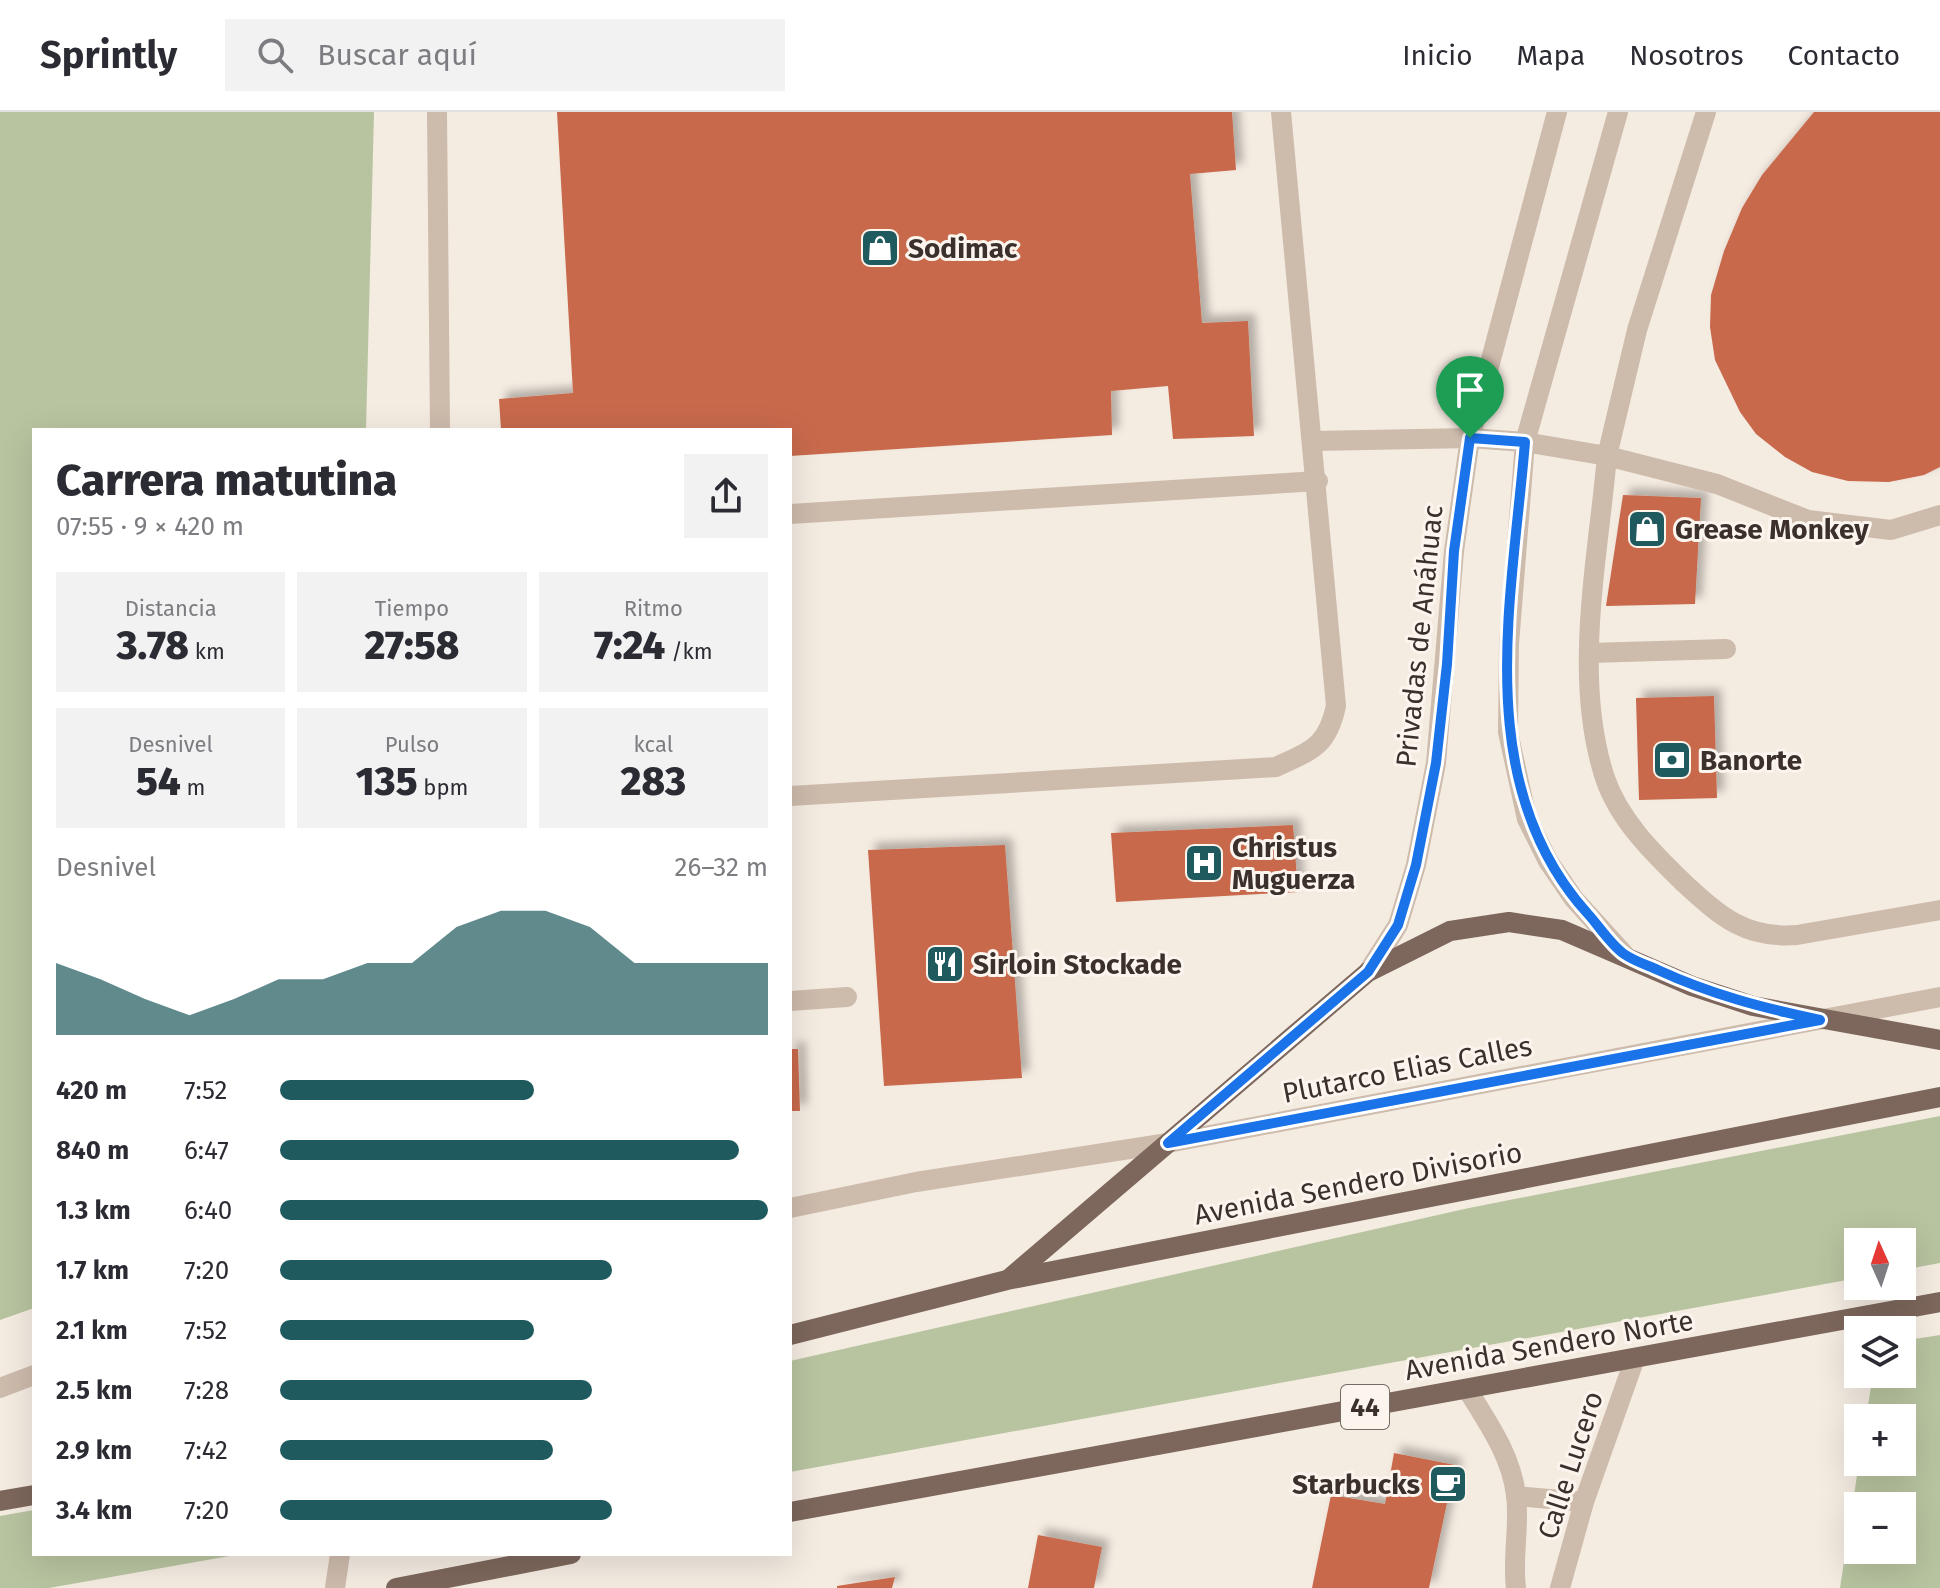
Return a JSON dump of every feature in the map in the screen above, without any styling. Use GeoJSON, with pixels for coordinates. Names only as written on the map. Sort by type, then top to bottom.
{"type":"FeatureCollection","features":[{"type":"Feature","properties":{"kind":"main road"},"geometry":{"type":"LineString","coordinates":[[1007,1280],[1368,972],[1450,931],[1509,922],[1562,930],[1624,954],[1692,986],[1753,1006],[1940,1040]]}},
{"type":"Feature","properties":{"kind":"main road","name":"Avenida Sendero Divisorio"},"geometry":{"type":"LineString","coordinates":[[792,1334],[1007,1280],[1940,1097]]}},
{"type":"Feature","properties":{"kind":"main road","name":"Avenida Sendero Norte"},"geometry":{"type":"LineString","coordinates":[[792,1512],[1940,1302]]}},
{"type":"Feature","properties":{"kind":"main road"},"geometry":{"type":"LineString","coordinates":[[0,1501],[32,1495]]}},
{"type":"Feature","properties":{"kind":"main road"},"geometry":{"type":"LineString","coordinates":[[396,1588],[561,1556]]}},
{"type":"Feature","properties":{"kind":"street"},"geometry":{"type":"LineString","coordinates":[[437,112],[440,428]]}},
{"type":"Feature","properties":{"kind":"street"},"geometry":{"type":"LineString","coordinates":[[792,796],[1276,767],[1311,751],[1331,731],[1336,706],[1318,481],[1281,112]]}},
{"type":"Feature","properties":{"kind":"street","name":"Privadas de Anáhuac"},"geometry":{"type":"LineString","coordinates":[[1368,972],[1398,925],[1416,865],[1430,792],[1447,664],[1454,551],[1470,438],[1557,112]]}},
{"type":"Feature","properties":{"kind":"street"},"geometry":{"type":"LineString","coordinates":[[1618,112],[1525,442],[1509,644],[1508,732],[1527,819],[1548,861],[1574,899],[1624,954]]}},
{"type":"Feature","properties":{"kind":"street"},"geometry":{"type":"LineString","coordinates":[[1706,112],[1637,330],[1607,456],[1589,653],[1589,708],[1606,780],[1644,845],[1740,929],[1773,937],[1797,935],[1940,910]]}},
{"type":"Feature","properties":{"kind":"street"},"geometry":{"type":"LineString","coordinates":[[1314,441],[1470,438],[1525,442],[1607,456],[1717,484],[1808,520],[1891,530],[1940,515]]}},
{"type":"Feature","properties":{"kind":"street"},"geometry":{"type":"LineString","coordinates":[[792,514],[1318,481]]}},
{"type":"Feature","properties":{"kind":"street"},"geometry":{"type":"LineString","coordinates":[[1589,653],[1726,649]]}},
{"type":"Feature","properties":{"kind":"street"},"geometry":{"type":"LineString","coordinates":[[792,1001],[847,997]]}},
{"type":"Feature","properties":{"kind":"street","name":"Plutarco Elias Calles"},"geometry":{"type":"LineString","coordinates":[[792,1208],[916,1182],[1168,1143],[1940,997]]}},
{"type":"Feature","properties":{"kind":"street","name":"Calle Lucero"},"geometry":{"type":"LineString","coordinates":[[1560,1588],[1584,1502],[1635,1358]]}},
{"type":"Feature","properties":{"kind":"street"},"geometry":{"type":"LineString","coordinates":[[0,1388],[32,1376]]}},
{"type":"Feature","properties":{"kind":"street","name":"Calle Lucero"},"geometry":{"type":"LineString","coordinates":[[1467,1389],[1502,1445],[1516,1496],[1513,1544],[1516,1588]]}},
{"type":"Feature","properties":{"kind":"street"},"geometry":{"type":"LineString","coordinates":[[1516,1496],[1584,1502]]}},
{"type":"Feature","properties":{"kind":"street"},"geometry":{"type":"LineString","coordinates":[[335,1588],[340,1556]]}},
{"type":"Feature","properties":{"kind":"green space"},"geometry":{"type":"Polygon","coordinates":[[[0,112],[374,112],[366,428],[32,428],[32,1309],[0,1320],[0,112]]]}},
{"type":"Feature","properties":{"kind":"green space"},"geometry":{"type":"Polygon","coordinates":[[[1940,1116],[1940,1263],[1916,1267],[1916,1228],[1844,1228],[1844,1281],[792,1472],[792,1361],[1469,1208],[1940,1116]]]}},
{"type":"Feature","properties":{"kind":"green space"},"geometry":{"type":"Polygon","coordinates":[[[1940,1335],[1940,1588],[1840,1588],[1844,1561],[1844,1564],[1916,1564],[1916,1492],[1854,1492],[1857,1476],[1916,1476],[1916,1404],[1868,1404],[1871,1388],[1916,1388],[1916,1339],[1940,1335]]]}},
{"type":"Feature","properties":{"kind":"green space"},"geometry":{"type":"Polygon","coordinates":[[[32,1510],[32,1556],[230,1556],[49,1588],[0,1588],[0,1516],[32,1510]]]}},
{"type":"Feature","properties":{"kind":"building","name":"Sodimac"},"geometry":{"type":"Polygon","coordinates":[[[557,112],[1232,112],[1236,170],[1190,174],[1202,323],[1248,321],[1254,436],[1173,439],[1168,386],[1111,391],[1112,435],[792,456],[792,428],[501,428],[499,399],[573,393],[557,112]]]}},
{"type":"Feature","properties":{"kind":"building"},"geometry":{"type":"Polygon","coordinates":[[[1814,112],[1940,112],[1940,467],[1924,475],[1889,482],[1848,481],[1812,472],[1785,457],[1756,434],[1740,412],[1715,360],[1710,327],[1711,295],[1724,251],[1742,208],[1762,175],[1814,112]]]}},
{"type":"Feature","properties":{"kind":"building"},"geometry":{"type":"Polygon","coordinates":[[[1623,495],[1701,498],[1695,604],[1606,606],[1623,495]]]}},
{"type":"Feature","properties":{"kind":"building"},"geometry":{"type":"Polygon","coordinates":[[[1714,696],[1717,798],[1639,800],[1636,698],[1714,696]]]}},
{"type":"Feature","properties":{"kind":"building","name":"Christus Muguerza"},"geometry":{"type":"Polygon","coordinates":[[[1293,825],[1298,892],[1116,902],[1111,833],[1293,825]]]}},
{"type":"Feature","properties":{"kind":"building","name":"Sirloin Stockade"},"geometry":{"type":"Polygon","coordinates":[[[1005,845],[1022,1078],[884,1086],[868,850],[1005,845]]]}},
{"type":"Feature","properties":{"kind":"building"},"geometry":{"type":"Polygon","coordinates":[[[792,1049],[798,1049],[800,1111],[792,1111],[792,1049]]]}},
{"type":"Feature","properties":{"kind":"building"},"geometry":{"type":"Polygon","coordinates":[[[1394,1453],[1455,1465],[1429,1588],[1312,1588],[1331,1495],[1385,1504],[1394,1453]]]}},
{"type":"Feature","properties":{"kind":"building"},"geometry":{"type":"Polygon","coordinates":[[[1038,1535],[1102,1547],[1094,1588],[1028,1588],[1038,1535]]]}},
{"type":"Feature","properties":{"kind":"building"},"geometry":{"type":"Polygon","coordinates":[[[895,1577],[892,1588],[837,1588],[837,1586],[895,1577]]]}},
{"type":"Feature","properties":{"kind":"place","name":"Sodimac"},"geometry":{"type":"Point","coordinates":[880,248]}},
{"type":"Feature","properties":{"kind":"place","name":"Grease Monkey"},"geometry":{"type":"Point","coordinates":[1647,529]}},
{"type":"Feature","properties":{"kind":"place","name":"Banorte"},"geometry":{"type":"Point","coordinates":[1672,760]}},
{"type":"Feature","properties":{"kind":"place","name":"Christus Muguerza"},"geometry":{"type":"Point","coordinates":[1204,863]}},
{"type":"Feature","properties":{"kind":"place","name":"Sirloin Stockade"},"geometry":{"type":"Point","coordinates":[945,964]}},
{"type":"Feature","properties":{"kind":"place","name":"Starbucks"},"geometry":{"type":"Point","coordinates":[1448,1484]}},
{"type":"Feature","properties":{"kind":"route"},"geometry":{"type":"LineString","coordinates":[[1470,438],[1525,442],[1509,644],[1508,732],[1527,819],[1548,861],[1574,899],[1624,954],[1692,986],[1753,1006],[1820,1020],[1168,1143],[1368,972],[1398,925],[1416,865],[1436,763],[1447,664],[1454,551],[1470,438]]}}]}
